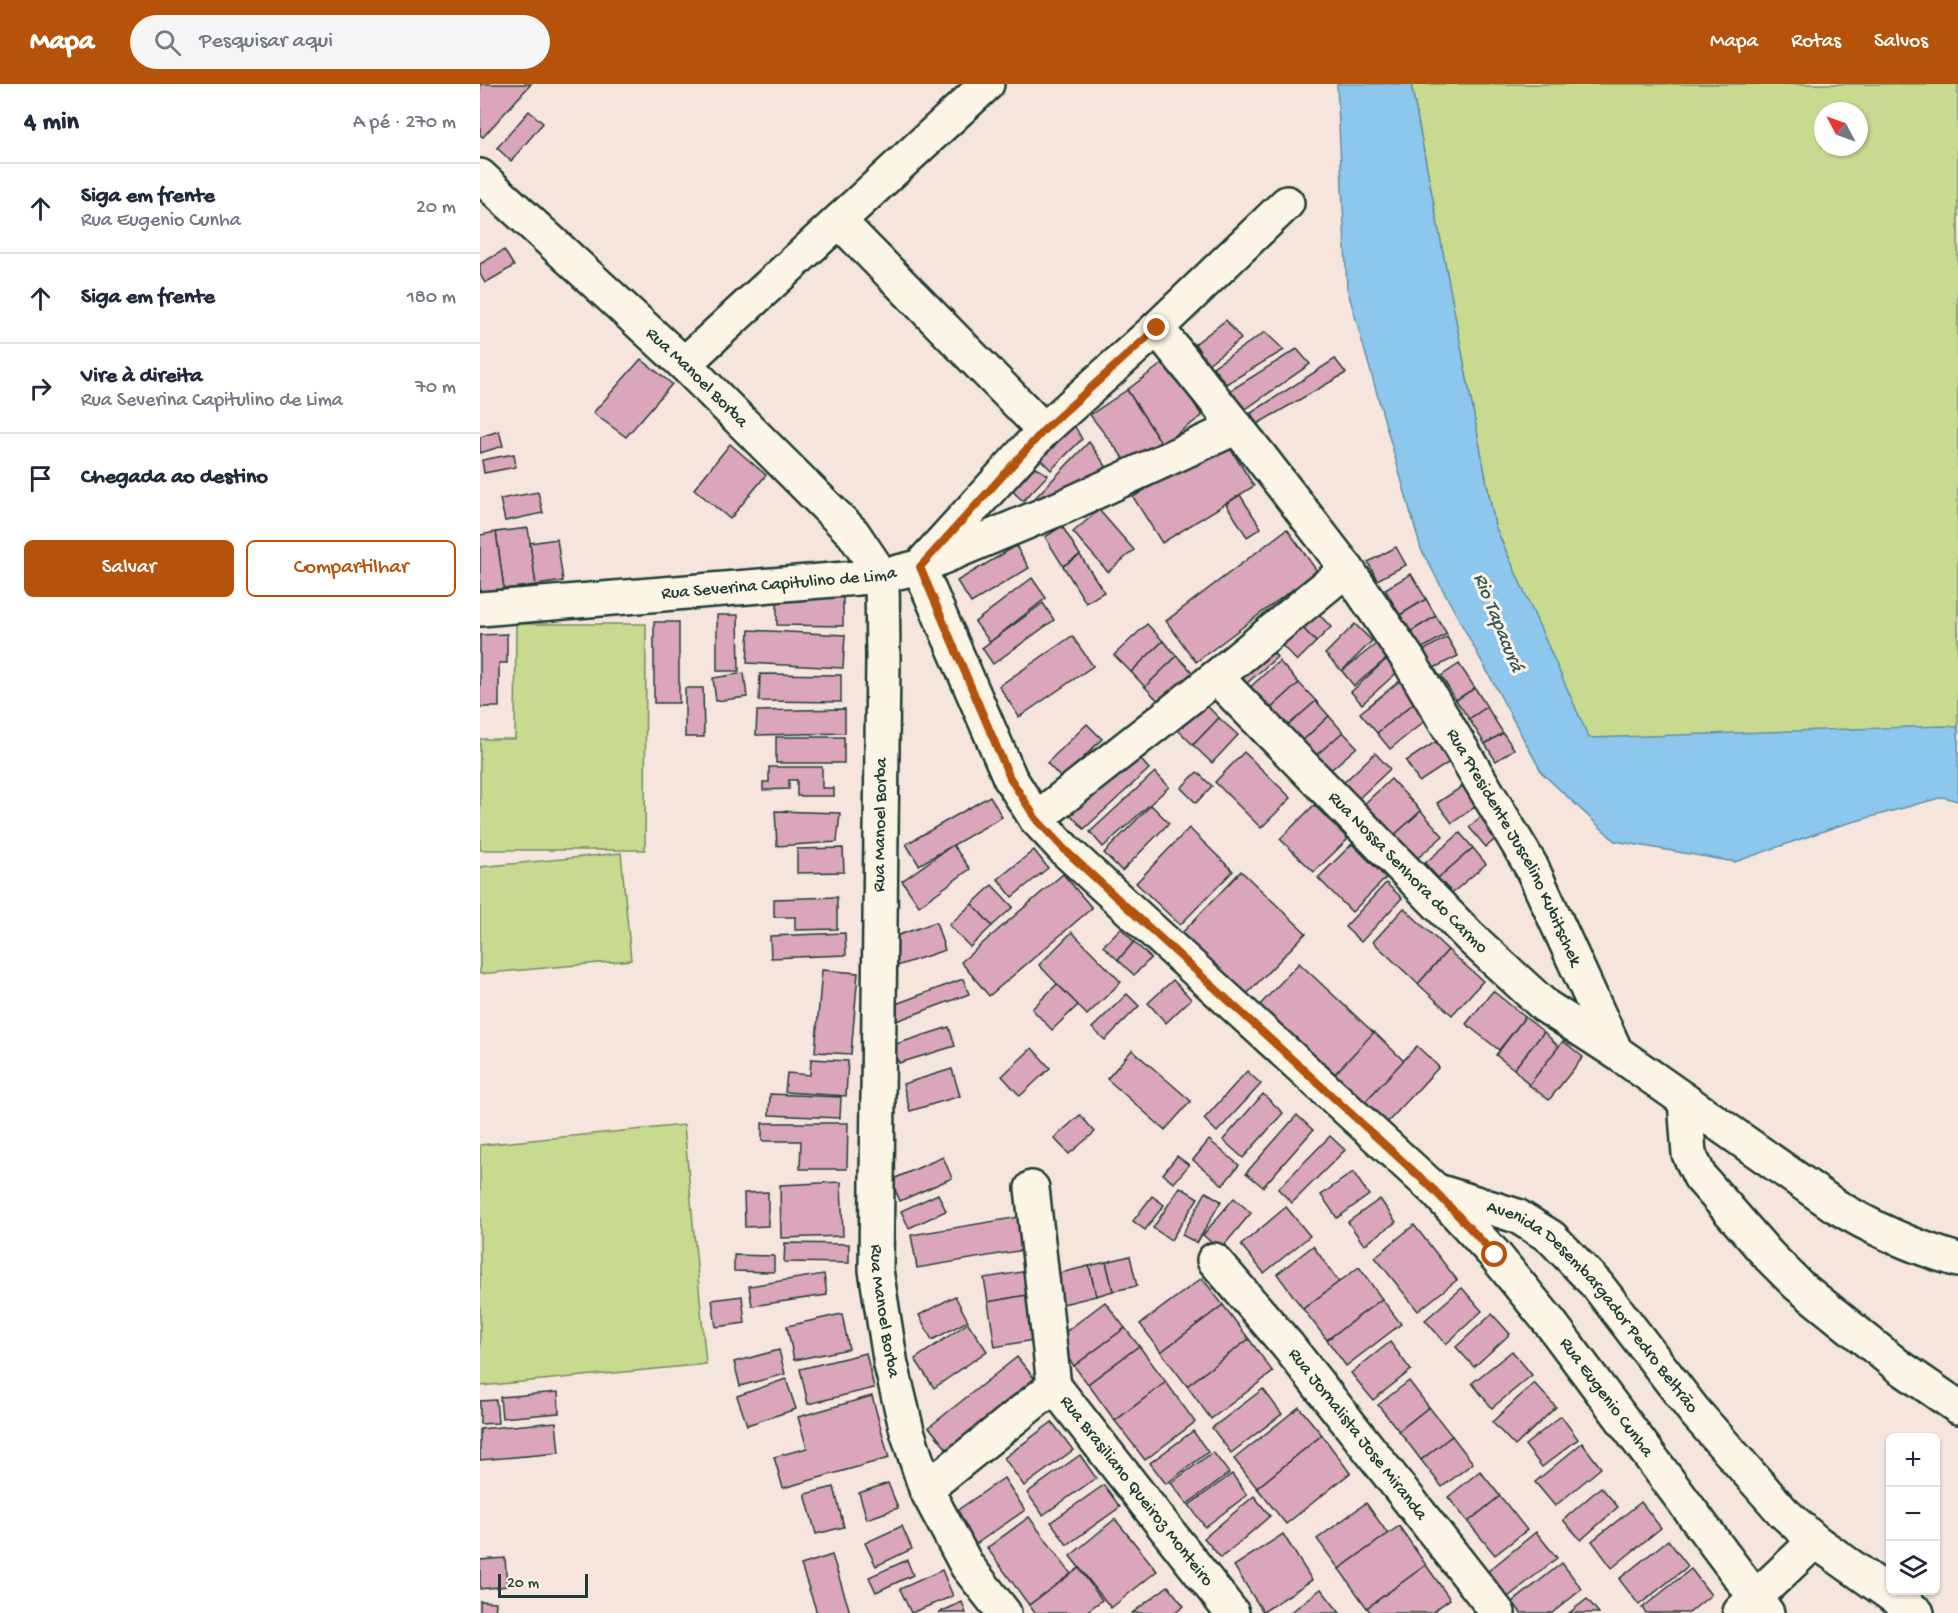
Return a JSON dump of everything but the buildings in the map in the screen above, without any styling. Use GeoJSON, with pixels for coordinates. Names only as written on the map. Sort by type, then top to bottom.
{"type":"FeatureCollection","features":[{"type":"Feature","properties":{"kind":"street"},"geometry":{"type":"LineString","coordinates":[[684,364],[987,84]]}},
{"type":"Feature","properties":{"kind":"street","name":"Rua Manoel Borba"},"geometry":{"type":"LineString","coordinates":[[480,176],[684,364],[853,533],[882,576],[883,670],[876,1270],[891,1365],[907,1431],[926,1489],[967,1566],[1004,1613]]}},
{"type":"Feature","properties":{"kind":"street","name":"Rua Severina Capitulino de Lima"},"geometry":{"type":"LineString","coordinates":[[480,609],[882,576],[920,567],[1044,430],[1157,328],[1287,202]]}},
{"type":"Feature","properties":{"kind":"street"},"geometry":{"type":"LineString","coordinates":[[838,221],[1044,430]]}},
{"type":"Feature","properties":{"kind":"street","name":"Rua Presidente Juscelino Kubitschek"},"geometry":{"type":"LineString","coordinates":[[1157,328],[1347,569],[1408,659],[1531,866],[1616,1052]]}},
{"type":"Feature","properties":{"kind":"street"},"geometry":{"type":"LineString","coordinates":[[920,567],[1065,506],[1237,427]]}},
{"type":"Feature","properties":{"kind":"street","name":"Avenida Desembargador Pedro Beltrão"},"geometry":{"type":"LineString","coordinates":[[920,567],[1010,778],[1036,819],[1066,851],[1435,1191],[1517,1216],[1551,1237],[1598,1286],[1694,1412],[1783,1512],[1815,1541],[1917,1613]]}},
{"type":"Feature","properties":{"kind":"street"},"geometry":{"type":"LineString","coordinates":[[1036,819],[1216,677],[1347,569]]}},
{"type":"Feature","properties":{"kind":"street","name":"Rua Nossa Senhora do Carmo"},"geometry":{"type":"LineString","coordinates":[[1216,677],[1470,938],[1545,1006],[1616,1052]]}},
{"type":"Feature","properties":{"kind":"street"},"geometry":{"type":"LineString","coordinates":[[1616,1052],[1834,1205],[1865,1224],[1913,1246],[1958,1260]]}},
{"type":"Feature","properties":{"kind":"street"},"geometry":{"type":"LineString","coordinates":[[1685,1101],[1689,1154],[1700,1177],[1769,1256],[1798,1285],[1897,1365],[1958,1407]]}},
{"type":"Feature","properties":{"kind":"street"},"geometry":{"type":"LineString","coordinates":[[1032,1188],[1054,1386]]}},
{"type":"Feature","properties":{"kind":"street","name":"Rua Eugenio Cunha"},"geometry":{"type":"LineString","coordinates":[[1435,1191],[1495,1255],[1552,1325],[1754,1608]]}},
{"type":"Feature","properties":{"kind":"street","name":"Rua Jornalista Jose Miranda"},"geometry":{"type":"LineString","coordinates":[[1214,1260],[1288,1346],[1498,1613]]}},
{"type":"Feature","properties":{"kind":"street","name":"Rua Brasiliano Queiroz Monteiro"},"geometry":{"type":"LineString","coordinates":[[926,1489],[1054,1386],[1232,1613]]}},
{"type":"Feature","properties":{"kind":"street"},"geometry":{"type":"LineString","coordinates":[[1754,1608],[1815,1541]]}},
{"type":"Feature","properties":{"kind":"green space"},"geometry":{"type":"Polygon","coordinates":[[[1411,84],[1958,84],[1958,744],[1589,739],[1495,526],[1411,84]]]}},
{"type":"Feature","properties":{"kind":"green space"},"geometry":{"type":"Polygon","coordinates":[[[516,624],[646,624],[645,850],[480,850],[480,739],[515,739],[516,624]]]}},
{"type":"Feature","properties":{"kind":"green space"},"geometry":{"type":"Polygon","coordinates":[[[621,853],[631,960],[480,974],[480,867],[621,853]]]}},
{"type":"Feature","properties":{"kind":"green space"},"geometry":{"type":"Polygon","coordinates":[[[684,1125],[706,1364],[480,1386],[480,1145],[684,1125]]]}},
{"type":"Feature","properties":{"kind":"water","name":"Rio Tapacurá"},"geometry":{"type":"Polygon","coordinates":[[[1337,84],[1411,84],[1495,526],[1589,738],[1958,727],[1958,801],[1943,797],[1838,826],[1735,862],[1615,841],[1542,773],[1421,549],[1347,288],[1337,84]]]}},
{"type":"Feature","properties":{"kind":"route"},"geometry":{"type":"LineString","coordinates":[[1157,328],[1044,430],[920,567],[1010,778],[1036,819],[1066,851],[1435,1191],[1495,1255]]}}]}
